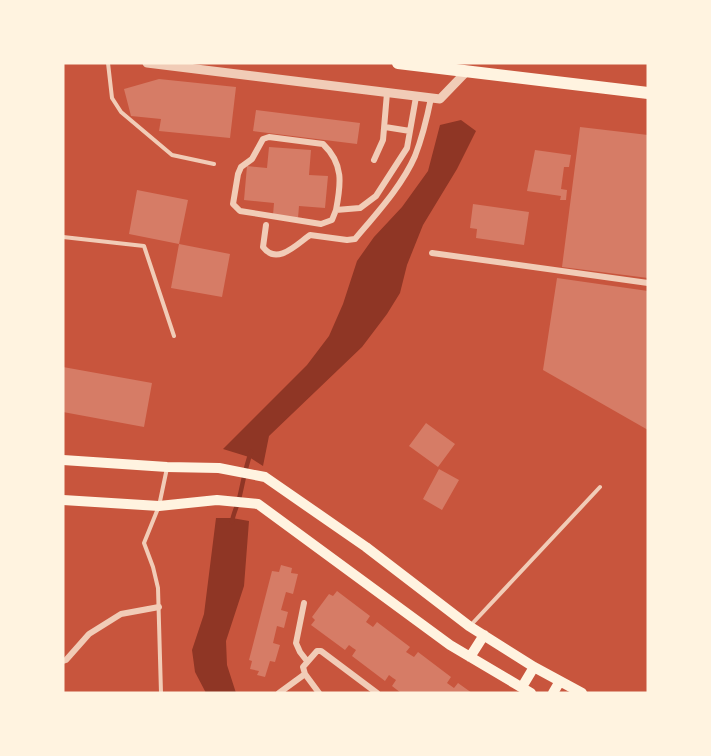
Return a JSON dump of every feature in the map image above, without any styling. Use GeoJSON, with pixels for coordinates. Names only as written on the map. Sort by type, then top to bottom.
{"type":"FeatureCollection","features":[{"type":"Feature","properties":{"kind":"main road"},"geometry":{"type":"LineString","coordinates":[[398,63],[648,93]]}},
{"type":"Feature","properties":{"kind":"main road"},"geometry":{"type":"LineString","coordinates":[[63,460],[219,468],[265,477],[366,547],[469,626],[534,667],[582,693]]}},
{"type":"Feature","properties":{"kind":"main road"},"geometry":{"type":"LineString","coordinates":[[63,500],[159,506],[217,500],[258,504],[450,645],[529,692],[534,667]]}},
{"type":"Feature","properties":{"kind":"main road"},"geometry":{"type":"LineString","coordinates":[[470,657],[484,635]]}},
{"type":"Feature","properties":{"kind":"main road"},"geometry":{"type":"LineString","coordinates":[[553,693],[560,681]]}},
{"type":"Feature","properties":{"kind":"street"},"geometry":{"type":"LineString","coordinates":[[147,63],[440,99],[467,71]]}},
{"type":"Feature","properties":{"kind":"street"},"geometry":{"type":"LineString","coordinates":[[374,159],[383,140],[387,93]]}},
{"type":"Feature","properties":{"kind":"street"},"geometry":{"type":"LineString","coordinates":[[336,210],[360,208],[376,196],[407,148],[416,97]]}},
{"type":"Feature","properties":{"kind":"street"},"geometry":{"type":"LineString","coordinates":[[266,225],[263,247],[272,254],[282,255],[310,235],[355,239],[396,187],[414,158],[431,98]]}},
{"type":"Feature","properties":{"kind":"street"},"geometry":{"type":"LineString","coordinates":[[385,127],[410,131]]}},
{"type":"Feature","properties":{"kind":"street"},"geometry":{"type":"LineString","coordinates":[[269,137],[323,144],[336,162],[341,184],[336,210],[332,220],[321,224],[240,212],[233,204],[237,174],[241,167],[252,159],[263,139],[269,137]]}},
{"type":"Feature","properties":{"kind":"street"},"geometry":{"type":"LineString","coordinates":[[432,253],[648,283]]}},
{"type":"Feature","properties":{"kind":"street"},"geometry":{"type":"LineString","coordinates":[[304,603],[296,643],[307,661]]}},
{"type":"Feature","properties":{"kind":"street"},"geometry":{"type":"LineString","coordinates":[[63,661],[90,634],[121,614],[159,607]]}},
{"type":"Feature","properties":{"kind":"street"},"geometry":{"type":"LineString","coordinates":[[320,693],[303,668],[317,651],[321,651],[377,693]]}},
{"type":"Feature","properties":{"kind":"street"},"geometry":{"type":"LineString","coordinates":[[279,693],[305,674]]}},
{"type":"Feature","properties":{"kind":"lane"},"geometry":{"type":"LineString","coordinates":[[108,63],[112,98],[121,112],[172,155],[214,164]]}},
{"type":"Feature","properties":{"kind":"lane"},"geometry":{"type":"LineString","coordinates":[[63,237],[144,246],[174,336]]}},
{"type":"Feature","properties":{"kind":"lane"},"geometry":{"type":"LineString","coordinates":[[161,693],[159,607],[155,578],[144,543],[159,506],[167,467]]}},
{"type":"Feature","properties":{"kind":"lane"},"geometry":{"type":"LineString","coordinates":[[469,626],[600,487]]}},
{"type":"Feature","properties":{"kind":"shaded area"},"geometry":{"type":"Polygon","coordinates":[[[461,120],[476,131],[457,169],[423,225],[407,265],[400,293],[387,314],[362,347],[269,436],[263,466],[249,457],[223,449],[307,365],[329,336],[343,304],[357,261],[374,237],[402,207],[428,171],[440,125],[461,120]]]}},
{"type":"Feature","properties":{"kind":"shaded area"},"geometry":{"type":"Polygon","coordinates":[[[216,518],[249,521],[244,586],[226,641],[227,665],[236,693],[206,693],[195,672],[192,650],[204,614],[216,518]]]}},
{"type":"Feature","properties":{"kind":"building"},"geometry":{"type":"Polygon","coordinates":[[[159,79],[236,87],[230,138],[159,131],[161,119],[131,116],[124,89],[159,79]]]}},
{"type":"Feature","properties":{"kind":"building"},"geometry":{"type":"Polygon","coordinates":[[[256,110],[360,123],[357,144],[253,131],[256,110]]]}},
{"type":"Feature","properties":{"kind":"building"},"geometry":{"type":"Polygon","coordinates":[[[580,127],[648,135],[648,278],[562,267],[580,127]]]}},
{"type":"Feature","properties":{"kind":"building"},"geometry":{"type":"Polygon","coordinates":[[[269,147],[311,150],[309,175],[328,176],[325,208],[299,206],[298,218],[273,215],[274,203],[244,200],[247,166],[267,168],[269,147]]]}},
{"type":"Feature","properties":{"kind":"building"},"geometry":{"type":"Polygon","coordinates":[[[535,150],[571,155],[569,167],[564,167],[561,189],[567,190],[566,200],[560,200],[561,196],[527,191],[535,150]]]}},
{"type":"Feature","properties":{"kind":"building"},"geometry":{"type":"Polygon","coordinates":[[[137,190],[188,200],[179,244],[129,234],[137,190]]]}},
{"type":"Feature","properties":{"kind":"building"},"geometry":{"type":"Polygon","coordinates":[[[473,204],[529,212],[524,245],[476,238],[477,229],[470,228],[473,204]]]}},
{"type":"Feature","properties":{"kind":"building"},"geometry":{"type":"Polygon","coordinates":[[[179,244],[230,254],[222,297],[171,288],[179,244]]]}},
{"type":"Feature","properties":{"kind":"building"},"geometry":{"type":"Polygon","coordinates":[[[557,278],[648,291],[648,430],[543,370],[557,278]]]}},
{"type":"Feature","properties":{"kind":"building"},"geometry":{"type":"Polygon","coordinates":[[[63,367],[152,383],[144,427],[63,412],[63,367]]]}},
{"type":"Feature","properties":{"kind":"building"},"geometry":{"type":"Polygon","coordinates":[[[426,423],[455,444],[438,467],[409,446],[426,423]]]}},
{"type":"Feature","properties":{"kind":"building"},"geometry":{"type":"Polygon","coordinates":[[[439,469],[459,480],[442,510],[423,499],[439,469]]]}},
{"type":"Feature","properties":{"kind":"building"},"geometry":{"type":"Polygon","coordinates":[[[281,565],[292,568],[291,573],[298,574],[293,594],[286,592],[281,610],[288,612],[284,628],[277,626],[273,643],[280,645],[275,662],[270,661],[265,677],[257,675],[259,671],[250,669],[252,661],[249,660],[272,571],[279,572],[281,565]]]}},
{"type":"Feature","properties":{"kind":"building"},"geometry":{"type":"Polygon","coordinates":[[[337,591],[370,616],[366,622],[373,627],[377,622],[410,647],[406,652],[414,657],[418,652],[451,677],[447,683],[454,688],[458,683],[472,693],[401,693],[392,686],[396,680],[389,675],[385,681],[352,656],[356,650],[349,645],[345,650],[311,625],[315,620],[312,617],[329,594],[333,596],[337,591]]]}},
{"type":"Feature","properties":{"kind":"waterway"},"geometry":{"type":"LineString","coordinates":[[232,522],[251,452]]}}]}
